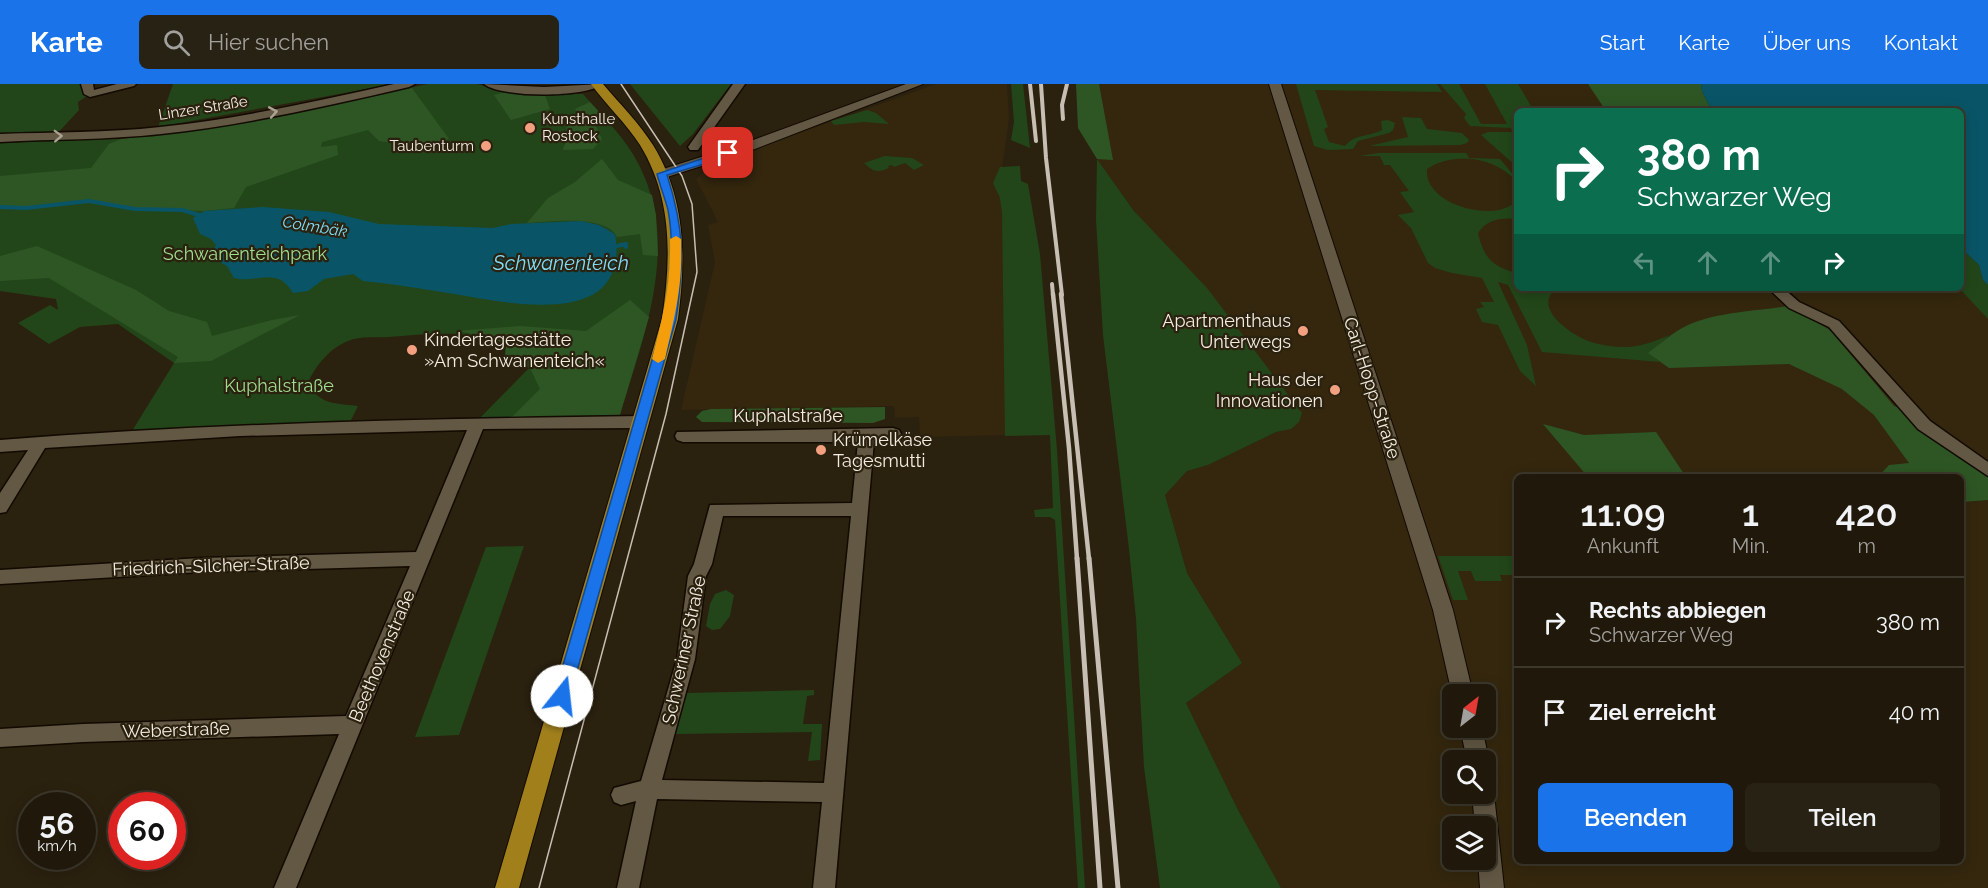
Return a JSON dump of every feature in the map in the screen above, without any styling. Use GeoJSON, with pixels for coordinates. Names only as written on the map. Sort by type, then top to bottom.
{"type":"FeatureCollection","features":[{"type":"Feature","properties":{"kind":"main road"},"geometry":{"type":"LineString","coordinates":[[507,888],[670,319],[677,273],[673,211],[662,174],[644,141],[597,84]]}},
{"type":"Feature","properties":{"kind":"street"},"geometry":{"type":"LineString","coordinates":[[87,84],[90,94],[130,84]]}},
{"type":"Feature","properties":{"kind":"street","name":"Linzer Straße"},"geometry":{"type":"LineString","coordinates":[[0,138],[124,134],[196,126],[328,102],[409,84]]}},
{"type":"Feature","properties":{"kind":"street"},"geometry":{"type":"LineString","coordinates":[[490,84],[550,91],[597,84]]}},
{"type":"Feature","properties":{"kind":"street"},"geometry":{"type":"LineString","coordinates":[[694,147],[739,84]]}},
{"type":"Feature","properties":{"kind":"street"},"geometry":{"type":"LineString","coordinates":[[662,174],[761,142],[917,84]]}},
{"type":"Feature","properties":{"kind":"street","name":"Carl-Hopp-Straße"},"geometry":{"type":"LineString","coordinates":[[1275,84],[1443,610],[1461,684]]}},
{"type":"Feature","properties":{"kind":"street"},"geometry":{"type":"LineString","coordinates":[[1778,291],[1794,305],[1834,324],[1924,425],[1988,470]]}},
{"type":"Feature","properties":{"kind":"street"},"geometry":{"type":"LineString","coordinates":[[0,446],[302,427],[640,422]]}},
{"type":"Feature","properties":{"kind":"street","name":"Beethovenstraße"},"geometry":{"type":"LineString","coordinates":[[285,888],[478,423]]}},
{"type":"Feature","properties":{"kind":"street","name":"Kuphalstraße"},"geometry":{"type":"LineString","coordinates":[[683,436],[893,434]]}},
{"type":"Feature","properties":{"kind":"street"},"geometry":{"type":"LineString","coordinates":[[824,888],[867,436]]}},
{"type":"Feature","properties":{"kind":"street"},"geometry":{"type":"LineString","coordinates":[[0,507],[41,442]]}},
{"type":"Feature","properties":{"kind":"street","name":"Schweriner Straße"},"geometry":{"type":"LineString","coordinates":[[628,888],[649,789],[686,658],[697,576],[704,564],[716,510],[860,509]]}},
{"type":"Feature","properties":{"kind":"street","name":"Friedrich-Silcher-Straße"},"geometry":{"type":"LineString","coordinates":[[0,577],[207,565],[422,559]]}},
{"type":"Feature","properties":{"kind":"street","name":"Weberstraße"},"geometry":{"type":"LineString","coordinates":[[0,738],[353,725]]}},
{"type":"Feature","properties":{"kind":"street"},"geometry":{"type":"LineString","coordinates":[[621,795],[649,789],[833,793]]}},
{"type":"Feature","properties":{"kind":"street"},"geometry":{"type":"LineString","coordinates":[[1483,804],[1492,888]]}},
{"type":"Feature","properties":{"kind":"shaded area"},"geometry":{"type":"Polygon","coordinates":[[[936,84],[1007,84],[1009,119],[1000,182],[1009,235],[1015,435],[920,437],[919,417],[895,418],[894,406],[681,410],[715,262],[708,225],[718,222],[696,179],[712,165],[727,159],[936,84]]]}},
{"type":"Feature","properties":{"kind":"shaded area"},"geometry":{"type":"Polygon","coordinates":[[[1094,84],[1588,84],[1604,108],[1514,108],[1514,291],[1962,291],[1988,317],[1988,888],[1281,888],[1238,810],[1186,703],[1242,663],[1187,573],[1165,495],[1187,471],[1208,465],[1276,432],[1291,429],[1097,159],[1094,84]]]}},
{"type":"Feature","properties":{"kind":"green space"},"geometry":{"type":"Polygon","coordinates":[[[0,84],[87,84],[90,94],[78,102],[79,110],[57,134],[0,136],[0,84]]]}},
{"type":"Feature","properties":{"kind":"green space"},"geometry":{"type":"Polygon","coordinates":[[[173,84],[394,84],[158,127],[173,84]]]}},
{"type":"Feature","properties":{"kind":"green space","name":"Schwanenteichpark"},"geometry":{"type":"Polygon","coordinates":[[[427,84],[477,84],[522,94],[583,94],[627,145],[639,165],[651,196],[657,227],[657,260],[654,292],[647,324],[619,418],[478,420],[529,368],[505,359],[506,344],[477,336],[433,334],[355,339],[337,347],[324,358],[307,385],[324,400],[358,406],[350,422],[132,431],[174,363],[118,324],[80,327],[49,344],[18,323],[50,305],[58,310],[56,299],[0,291],[0,142],[121,139],[192,131],[286,115],[427,84]]]}},
{"type":"Feature","properties":{"kind":"green space"},"geometry":{"type":"Polygon","coordinates":[[[630,84],[731,84],[693,134],[680,146],[630,84]]]}},
{"type":"Feature","properties":{"kind":"green space"},"geometry":{"type":"Polygon","coordinates":[[[1011,84],[1023,84],[1030,148],[1011,140],[1014,122],[1011,84]]]}},
{"type":"Feature","properties":{"kind":"green space"},"geometry":{"type":"Polygon","coordinates":[[[1076,84],[1099,84],[1113,160],[1097,159],[1078,128],[1076,84]]]}},
{"type":"Feature","properties":{"kind":"green space"},"geometry":{"type":"Polygon","coordinates":[[[1296,84],[1437,84],[1442,92],[1315,90],[1328,127],[1324,129],[1329,142],[1345,146],[1353,139],[1382,130],[1381,121],[1388,120],[1395,123],[1393,130],[1389,133],[1358,141],[1353,149],[1328,150],[1314,146],[1296,84]]]}},
{"type":"Feature","properties":{"kind":"green space"},"geometry":{"type":"Polygon","coordinates":[[[1440,84],[1459,84],[1481,124],[1507,124],[1485,84],[1518,84],[1532,108],[1514,108],[1514,164],[1481,135],[1488,132],[1512,132],[1511,128],[1470,126],[1464,118],[1466,114],[1440,84]]]}},
{"type":"Feature","properties":{"kind":"green space"},"geometry":{"type":"Polygon","coordinates":[[[1588,84],[1701,84],[1710,108],[1604,108],[1588,84]]]}},
{"type":"Feature","properties":{"kind":"green space"},"geometry":{"type":"Polygon","coordinates":[[[412,88],[449,139],[420,147],[379,141],[368,130],[322,142],[321,147],[337,145],[338,155],[246,187],[234,208],[204,211],[135,209],[76,201],[26,208],[0,207],[0,176],[91,168],[109,144],[121,139],[192,131],[286,115],[412,88]]]}},
{"type":"Feature","properties":{"kind":"green space"},"geometry":{"type":"Polygon","coordinates":[[[506,92],[545,95],[550,109],[511,120],[494,95],[506,92]]]}},
{"type":"Feature","properties":{"kind":"green space"},"geometry":{"type":"Polygon","coordinates":[[[590,102],[600,113],[595,124],[602,139],[593,149],[563,150],[565,143],[572,137],[566,128],[579,116],[575,109],[590,102]]]}},
{"type":"Feature","properties":{"kind":"green space"},"geometry":{"type":"Polygon","coordinates":[[[867,110],[876,113],[889,124],[864,122],[834,125],[831,121],[867,110]]]}},
{"type":"Feature","properties":{"kind":"green space"},"geometry":{"type":"Polygon","coordinates":[[[1402,117],[1421,118],[1427,129],[1462,133],[1469,140],[1460,145],[1369,146],[1408,137],[1402,117]]]}},
{"type":"Feature","properties":{"kind":"green space"},"geometry":{"type":"Polygon","coordinates":[[[1379,153],[1466,153],[1469,158],[1500,159],[1514,176],[1514,179],[1497,166],[1474,159],[1461,159],[1438,163],[1427,169],[1429,182],[1436,192],[1448,201],[1463,207],[1493,211],[1506,208],[1514,202],[1514,219],[1494,220],[1478,233],[1483,249],[1490,260],[1514,272],[1514,291],[1554,291],[1548,303],[1556,319],[1580,337],[1597,344],[1631,347],[1670,335],[1649,353],[1660,362],[1542,352],[1508,285],[1498,282],[1527,345],[1536,386],[1520,371],[1498,325],[1482,322],[1476,309],[1484,307],[1480,302],[1494,302],[1482,278],[1452,273],[1435,268],[1428,263],[1411,228],[1398,215],[1414,212],[1400,192],[1409,191],[1390,165],[1384,165],[1380,156],[1359,156],[1379,153]]]}},
{"type":"Feature","properties":{"kind":"green space"},"geometry":{"type":"Polygon","coordinates":[[[885,156],[912,158],[924,165],[914,170],[905,163],[894,167],[888,166],[889,168],[878,171],[864,163],[885,156]]]}},
{"type":"Feature","properties":{"kind":"green space"},"geometry":{"type":"Polygon","coordinates":[[[602,159],[618,180],[652,195],[656,215],[658,256],[643,255],[640,234],[617,237],[611,230],[589,222],[527,223],[548,198],[575,182],[602,159]]]}},
{"type":"Feature","properties":{"kind":"green space"},"geometry":{"type":"Polygon","coordinates":[[[1097,159],[1134,211],[1207,288],[1302,413],[1299,422],[1291,429],[1276,432],[1208,465],[1187,471],[1165,495],[1187,573],[1242,663],[1186,703],[1238,810],[1281,888],[1160,888],[1144,767],[1136,619],[1129,549],[1103,335],[1096,220],[1097,159]]]}},
{"type":"Feature","properties":{"kind":"green space"},"geometry":{"type":"Polygon","coordinates":[[[1020,166],[1021,181],[1028,184],[1040,254],[1057,450],[1085,888],[1078,888],[1055,520],[1050,517],[1035,517],[1034,510],[1053,508],[1050,435],[1005,436],[1002,213],[1000,198],[993,183],[1000,167],[1020,166]]]}},
{"type":"Feature","properties":{"kind":"green space"},"geometry":{"type":"Polygon","coordinates":[[[37,246],[136,290],[169,311],[207,322],[212,336],[300,315],[211,361],[174,363],[178,357],[49,278],[0,281],[0,256],[37,246]]]}},
{"type":"Feature","properties":{"kind":"green space"},"geometry":{"type":"Polygon","coordinates":[[[1964,251],[1979,265],[1983,280],[1988,285],[1988,319],[1962,291],[1964,291],[1964,251]]]}},
{"type":"Feature","properties":{"kind":"green space"},"geometry":{"type":"Polygon","coordinates":[[[630,300],[649,317],[619,418],[510,419],[540,389],[530,368],[505,359],[506,344],[489,337],[457,331],[520,326],[586,331],[630,300]]]}},
{"type":"Feature","properties":{"kind":"green space"},"geometry":{"type":"Polygon","coordinates":[[[1788,306],[1830,330],[1894,406],[1901,408],[1988,475],[1988,500],[1964,502],[1964,474],[1881,474],[1889,465],[1909,463],[1874,415],[1842,389],[1789,364],[1669,368],[1648,353],[1686,326],[1723,315],[1788,306]]]}},
{"type":"Feature","properties":{"kind":"green space"},"geometry":{"type":"Polygon","coordinates":[[[885,407],[885,419],[873,423],[702,422],[696,417],[702,411],[711,409],[885,407]]]}},
{"type":"Feature","properties":{"kind":"green space"},"geometry":{"type":"Polygon","coordinates":[[[1543,424],[1584,435],[1656,432],[1684,474],[1585,474],[1543,424]]]}},
{"type":"Feature","properties":{"kind":"green space"},"geometry":{"type":"Polygon","coordinates":[[[524,546],[459,735],[415,737],[486,547],[524,546]]]}},
{"type":"Feature","properties":{"kind":"green space"},"geometry":{"type":"Polygon","coordinates":[[[1438,556],[1514,556],[1514,575],[1500,575],[1502,581],[1475,581],[1471,571],[1458,571],[1468,600],[1453,600],[1438,556]]]}},
{"type":"Feature","properties":{"kind":"green space"},"geometry":{"type":"Polygon","coordinates":[[[726,590],[734,595],[730,616],[720,629],[712,630],[706,626],[710,604],[715,594],[726,590]]]}},
{"type":"Feature","properties":{"kind":"green space"},"geometry":{"type":"Polygon","coordinates":[[[814,690],[814,695],[807,696],[803,724],[822,724],[820,760],[808,761],[812,732],[675,734],[685,693],[814,690]]]}},
{"type":"Feature","properties":{"kind":"water"},"geometry":{"type":"Polygon","coordinates":[[[1701,84],[1988,84],[1988,285],[1983,280],[1979,265],[1964,251],[1964,108],[1710,108],[1701,84]]]}},
{"type":"Feature","properties":{"kind":"water","name":"Schwanenteich"},"geometry":{"type":"Polygon","coordinates":[[[263,207],[329,212],[379,224],[493,228],[511,224],[581,221],[599,225],[615,234],[615,265],[604,286],[586,298],[561,304],[533,305],[505,302],[363,281],[353,274],[324,279],[308,291],[293,293],[287,285],[273,278],[234,278],[227,266],[211,257],[216,245],[211,239],[200,234],[193,218],[204,211],[263,207]]]}},
{"type":"Feature","properties":{"kind":"waterway","name":"Colmbäk"},"geometry":{"type":"LineString","coordinates":[[0,207],[26,208],[89,201],[135,209],[182,210],[202,216]]}},
{"type":"Feature","properties":{"kind":"waterway","name":"Colmbäk"},"geometry":{"type":"LineString","coordinates":[[612,247],[626,244],[626,247]]}},
{"type":"Feature","properties":{"kind":"tram line"},"geometry":{"type":"LineString","coordinates":[[539,888],[666,414],[697,272],[692,204],[682,176],[621,84]]}},
{"type":"Feature","properties":{"kind":"railway"},"geometry":{"type":"LineString","coordinates":[[1030,84],[1036,141]]}},
{"type":"Feature","properties":{"kind":"railway"},"geometry":{"type":"LineString","coordinates":[[1041,84],[1046,158],[1062,295]]}},
{"type":"Feature","properties":{"kind":"railway"},"geometry":{"type":"LineString","coordinates":[[1063,119],[1062,105],[1067,84]]}},
{"type":"Feature","properties":{"kind":"railway"},"geometry":{"type":"LineString","coordinates":[[1052,284],[1053,295]]}},
{"type":"Feature","properties":{"kind":"railway"},"geometry":{"type":"LineString","coordinates":[[1053,294],[1069,448],[1077,559]]}},
{"type":"Feature","properties":{"kind":"railway"},"geometry":{"type":"LineString","coordinates":[[1061,294],[1089,559]]}},
{"type":"Feature","properties":{"kind":"railway"},"geometry":{"type":"LineString","coordinates":[[1077,558],[1100,888]]}},
{"type":"Feature","properties":{"kind":"railway"},"geometry":{"type":"LineString","coordinates":[[1089,558],[1118,888]]}},
{"type":"Feature","properties":{"kind":"slow traffic"},"geometry":{"type":"LineString","coordinates":[[658,359],[674,298],[677,273],[676,239]]}},
{"type":"Feature","properties":{"kind":"place","name":"Kunsthalle Rostock"},"geometry":{"type":"Point","coordinates":[530,128]}},
{"type":"Feature","properties":{"kind":"place","name":"Taubenturm"},"geometry":{"type":"Point","coordinates":[486,146]}},
{"type":"Feature","properties":{"kind":"place","name":"Apartmenthaus Unterwegs"},"geometry":{"type":"Point","coordinates":[1303,331]}},
{"type":"Feature","properties":{"kind":"place","name":"Kindertagesstätte »Am Schwanenteich«"},"geometry":{"type":"Point","coordinates":[412,350]}},
{"type":"Feature","properties":{"kind":"place","name":"Haus der Innovationen"},"geometry":{"type":"Point","coordinates":[1335,390]}},
{"type":"Feature","properties":{"kind":"place","name":"Krümelkäse Tagesmutti"},"geometry":{"type":"Point","coordinates":[821,450]}},
{"type":"Feature","properties":{"kind":"route"},"geometry":{"type":"LineString","coordinates":[[562,696],[670,319],[677,273],[677,252],[673,211],[662,174],[728,153]]}}]}
